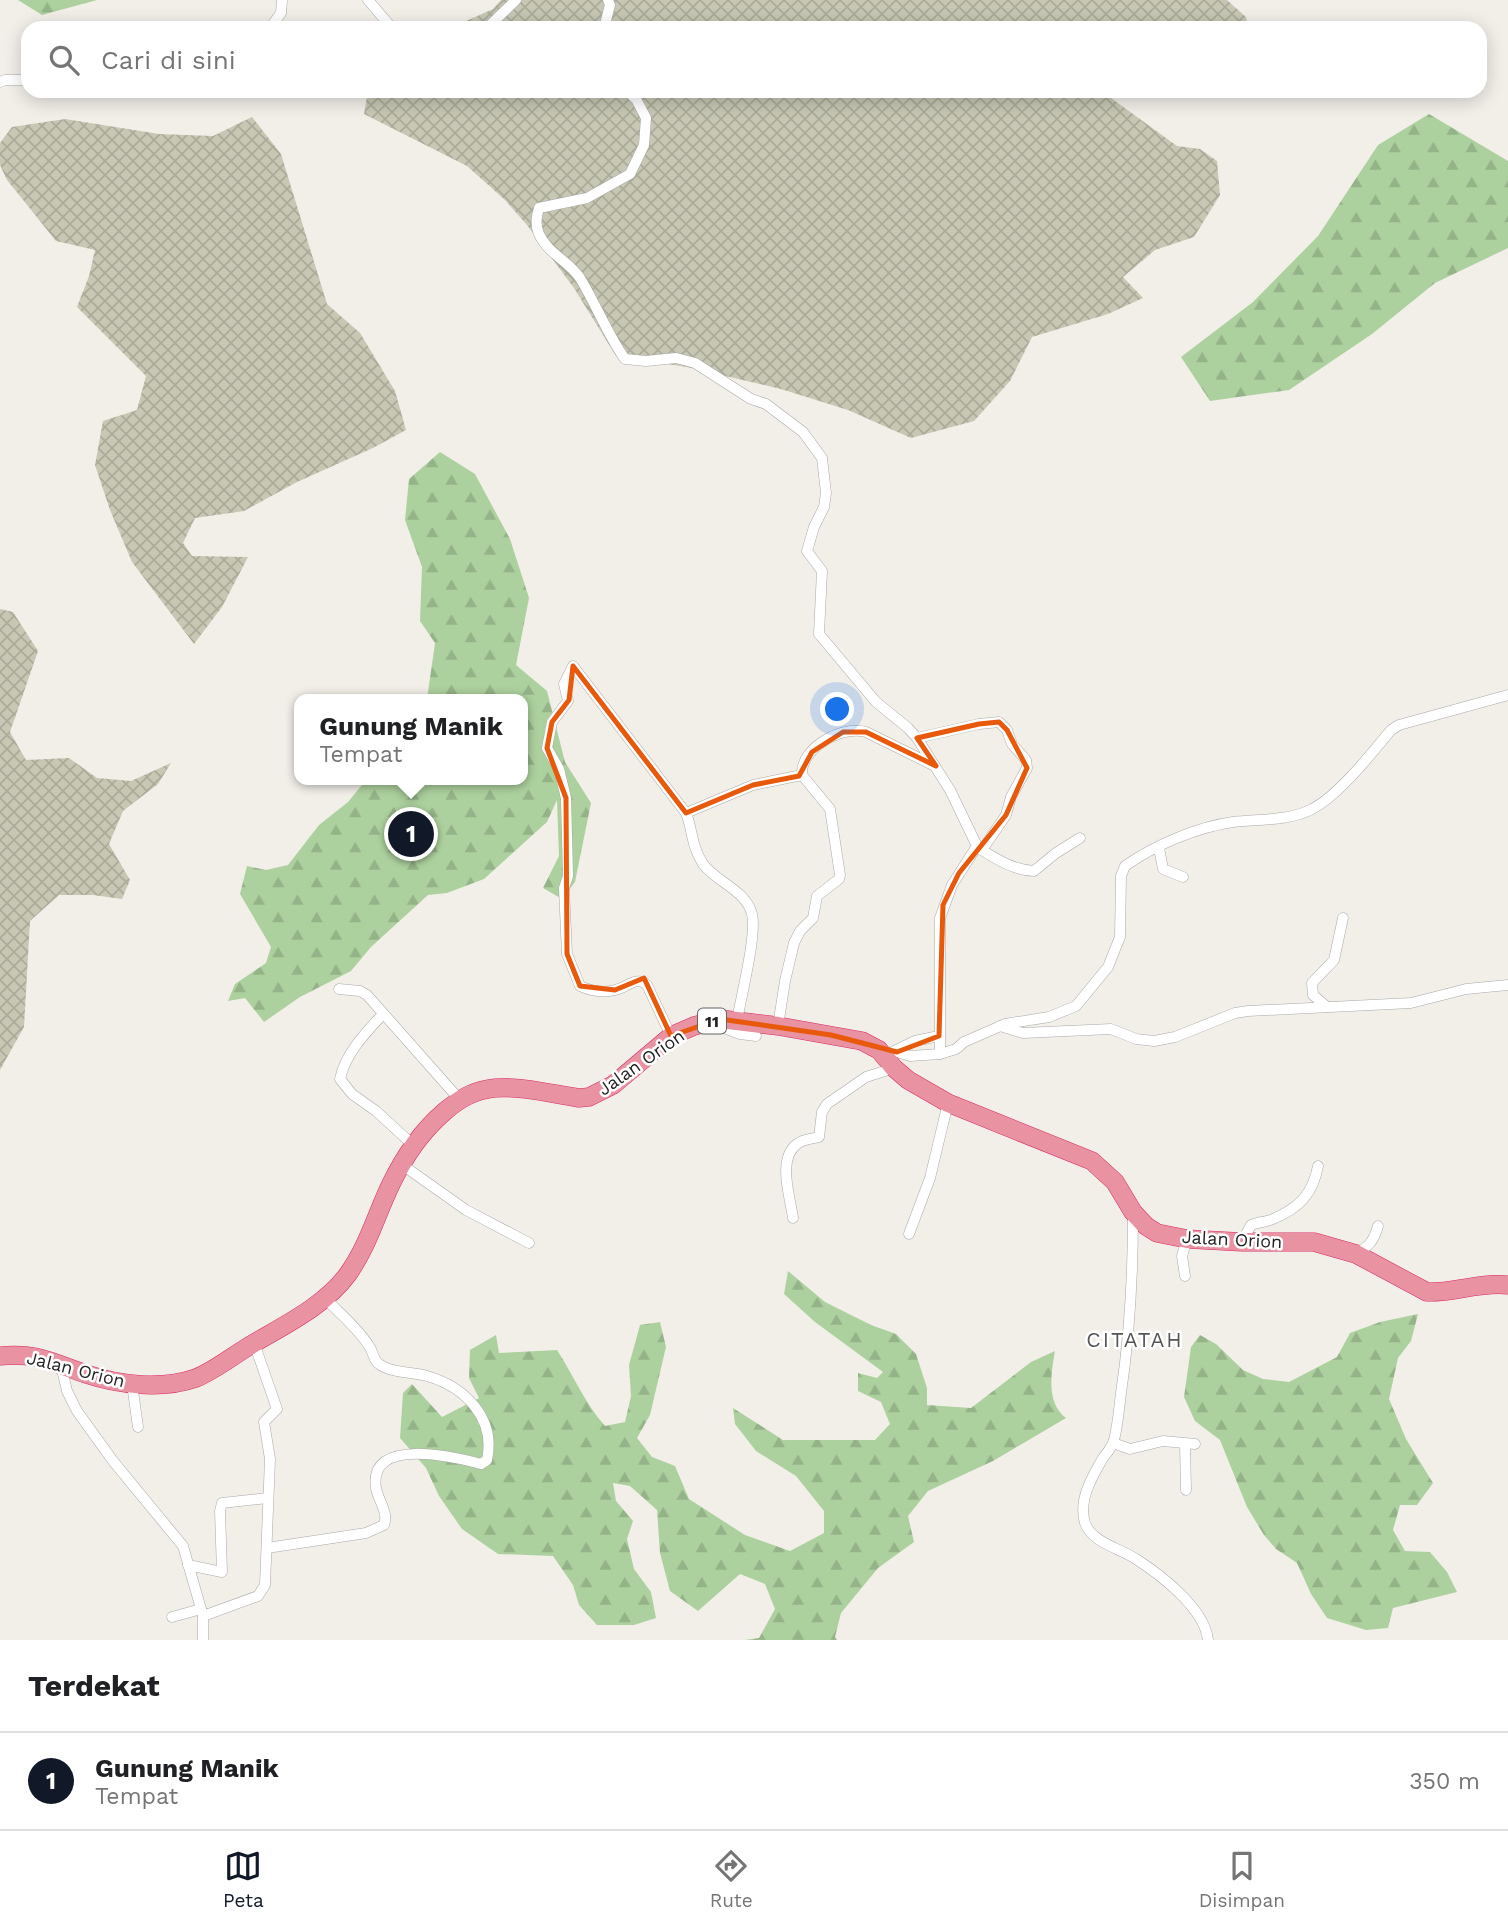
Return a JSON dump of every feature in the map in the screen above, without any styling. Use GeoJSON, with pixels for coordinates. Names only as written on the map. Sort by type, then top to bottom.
{"type":"FeatureCollection","features":[{"type":"Feature","properties":{"kind":"highway","name":"Jalan Orion"},"geometry":{"type":"LineString","coordinates":[[0,1356],[36,1355],[85,1374],[132,1384],[170,1384],[193,1379],[325,1298],[336,1288],[370,1238],[390,1186],[413,1145],[432,1123],[459,1099],[479,1091],[497,1088],[589,1097],[613,1085],[671,1036],[707,1021],[737,1021],[778,1026],[862,1041],[890,1056],[916,1086],[948,1103],[1092,1161],[1115,1182],[1133,1212],[1157,1233],[1187,1239],[1242,1242],[1314,1241],[1356,1254],[1427,1292],[1480,1284],[1508,1285]]}},
{"type":"Feature","properties":{"kind":"street"},"geometry":{"type":"LineString","coordinates":[[275,21],[281,13],[282,0]]}},
{"type":"Feature","properties":{"kind":"street"},"geometry":{"type":"LineString","coordinates":[[368,0],[386,21]]}},
{"type":"Feature","properties":{"kind":"street"},"geometry":{"type":"LineString","coordinates":[[494,21],[516,0]]}},
{"type":"Feature","properties":{"kind":"street"},"geometry":{"type":"LineString","coordinates":[[606,21],[610,5],[608,0]]}},
{"type":"Feature","properties":{"kind":"street"},"geometry":{"type":"LineString","coordinates":[[0,82],[5,79],[21,80]]}},
{"type":"Feature","properties":{"kind":"street"},"geometry":{"type":"LineString","coordinates":[[635,98],[646,118],[644,145],[630,174],[587,198],[539,208],[536,221],[541,238],[553,253],[578,275],[625,359],[646,361],[676,358],[695,363],[751,399],[766,404],[803,432],[822,458],[826,493],[824,508],[814,527],[807,551],[822,571],[819,634],[876,702],[917,738],[936,766],[980,848],[1006,865],[1034,871],[1080,838]]}},
{"type":"Feature","properties":{"kind":"street"},"geometry":{"type":"LineString","coordinates":[[671,1036],[643,981],[638,980],[615,990],[587,989],[580,986],[567,954],[564,888],[568,876],[566,798],[559,769],[547,748],[552,722],[568,701],[564,684],[573,666],[686,813],[691,838],[702,862],[743,897],[751,912],[749,952],[737,1021]]}},
{"type":"Feature","properties":{"kind":"street"},"geometry":{"type":"LineString","coordinates":[[890,1056],[940,1054],[1014,1021],[1049,1017],[1076,1006],[1108,967],[1120,937],[1123,870],[1135,860],[1205,828],[1304,813],[1314,809],[1399,725],[1508,695]]}},
{"type":"Feature","properties":{"kind":"street"},"geometry":{"type":"LineString","coordinates":[[917,738],[979,723],[999,722],[1007,730],[1012,744],[1026,760],[1027,768],[1011,797],[1006,815],[952,885],[940,918],[940,1054]]}},
{"type":"Feature","properties":{"kind":"street"},"geometry":{"type":"LineString","coordinates":[[802,775],[805,759],[818,746],[843,732],[856,729],[936,766]]}},
{"type":"Feature","properties":{"kind":"street"},"geometry":{"type":"LineString","coordinates":[[686,813],[753,785],[802,775]]}},
{"type":"Feature","properties":{"kind":"street"},"geometry":{"type":"LineString","coordinates":[[778,1026],[794,943],[803,927],[813,918],[817,896],[839,879],[840,875],[830,808],[802,775]]}},
{"type":"Feature","properties":{"kind":"street"},"geometry":{"type":"LineString","coordinates":[[1159,848],[1163,869],[1183,877]]}},
{"type":"Feature","properties":{"kind":"street"},"geometry":{"type":"LineString","coordinates":[[1327,1007],[1313,995],[1312,983],[1334,960],[1343,918]]}},
{"type":"Feature","properties":{"kind":"street"},"geometry":{"type":"LineString","coordinates":[[1000,1026],[1023,1033],[1103,1028],[1136,1039],[1154,1041],[1175,1037],[1235,1013],[1411,1003],[1466,989],[1508,985]]}},
{"type":"Feature","properties":{"kind":"street"},"geometry":{"type":"LineString","coordinates":[[340,989],[367,995],[459,1099]]}},
{"type":"Feature","properties":{"kind":"street"},"geometry":{"type":"LineString","coordinates":[[383,1014],[350,1054],[340,1081],[413,1145]]}},
{"type":"Feature","properties":{"kind":"street"},"geometry":{"type":"LineString","coordinates":[[707,1021],[732,1031],[756,1036]]}},
{"type":"Feature","properties":{"kind":"street"},"geometry":{"type":"LineString","coordinates":[[793,1218],[785,1170],[786,1159],[800,1142],[819,1137],[822,1112],[827,1104],[866,1077],[890,1056],[915,1041],[939,1036]]}},
{"type":"Feature","properties":{"kind":"street"},"geometry":{"type":"LineString","coordinates":[[909,1234],[930,1178],[948,1103]]}},
{"type":"Feature","properties":{"kind":"street"},"geometry":{"type":"LineString","coordinates":[[401,1164],[466,1210],[529,1244]]}},
{"type":"Feature","properties":{"kind":"street"},"geometry":{"type":"LineString","coordinates":[[1242,1242],[1251,1225],[1293,1209],[1306,1198],[1312,1190],[1318,1166]]}},
{"type":"Feature","properties":{"kind":"street"},"geometry":{"type":"LineString","coordinates":[[1133,1212],[1130,1336],[1113,1443],[1088,1485],[1084,1512],[1086,1526],[1098,1539],[1135,1558],[1172,1586],[1194,1608],[1205,1625],[1208,1640]]}},
{"type":"Feature","properties":{"kind":"street"},"geometry":{"type":"LineString","coordinates":[[1356,1254],[1370,1245],[1376,1237],[1378,1226]]}},
{"type":"Feature","properties":{"kind":"street"},"geometry":{"type":"LineString","coordinates":[[1185,1276],[1182,1256],[1187,1239]]}},
{"type":"Feature","properties":{"kind":"street"},"geometry":{"type":"LineString","coordinates":[[267,1548],[366,1533],[384,1525],[386,1516],[376,1489],[376,1473],[382,1463],[397,1456],[422,1453],[481,1464],[487,1460],[490,1436],[473,1404],[446,1384],[378,1364],[374,1361],[369,1346],[325,1298]]}},
{"type":"Feature","properties":{"kind":"street"},"geometry":{"type":"LineString","coordinates":[[172,1617],[202,1613],[258,1596],[263,1591],[267,1573],[270,1459],[264,1422],[277,1409],[254,1343]]}},
{"type":"Feature","properties":{"kind":"street"},"geometry":{"type":"LineString","coordinates":[[61,1363],[67,1391],[78,1411],[113,1461],[183,1546],[202,1613],[203,1640]]}},
{"type":"Feature","properties":{"kind":"street"},"geometry":{"type":"LineString","coordinates":[[132,1384],[138,1427]]}},
{"type":"Feature","properties":{"kind":"street"},"geometry":{"type":"LineString","coordinates":[[1113,1443],[1130,1449],[1163,1441],[1190,1444],[1186,1490]]}},
{"type":"Feature","properties":{"kind":"street"},"geometry":{"type":"LineString","coordinates":[[188,1565],[222,1572],[222,1503],[268,1498]]}},
{"type":"Feature","properties":{"kind":"highlighted area"},"geometry":{"type":"Polygon","coordinates":[[[573,666],[686,813],[753,785],[799,776],[812,752],[843,732],[866,732],[936,766],[917,738],[999,722],[1007,730],[1027,768],[1006,815],[959,873],[943,905],[939,1036],[897,1052],[831,1035],[720,1019],[671,1036],[644,978],[615,990],[580,986],[567,954],[566,798],[547,748],[552,722],[569,700],[573,666]]]}},
{"type":"Feature","properties":{"kind":"shaded area"},"geometry":{"type":"Polygon","coordinates":[[[501,0],[1227,0],[1246,17],[1247,21],[466,21],[493,9],[501,0]]]}},
{"type":"Feature","properties":{"kind":"shaded area"},"geometry":{"type":"Polygon","coordinates":[[[367,98],[1111,98],[1177,146],[1200,149],[1217,161],[1220,195],[1194,237],[1155,250],[1123,277],[1143,298],[1108,314],[1032,337],[1010,381],[974,421],[911,438],[848,410],[781,389],[687,367],[616,356],[574,288],[505,200],[467,166],[364,114],[367,98]]]}},
{"type":"Feature","properties":{"kind":"shaded area"},"geometry":{"type":"Polygon","coordinates":[[[252,117],[281,154],[327,304],[360,333],[395,391],[406,430],[297,482],[244,511],[195,518],[183,543],[192,556],[248,557],[222,607],[194,644],[132,562],[95,465],[103,421],[137,410],[146,376],[77,307],[89,276],[95,250],[56,241],[7,180],[0,165],[0,143],[12,127],[65,119],[159,134],[213,136],[252,117]]]}},
{"type":"Feature","properties":{"kind":"shaded area"},"geometry":{"type":"Polygon","coordinates":[[[0,609],[13,612],[38,651],[10,732],[26,760],[69,758],[97,778],[131,781],[171,763],[158,784],[123,811],[109,844],[130,880],[122,899],[93,895],[59,895],[30,921],[24,1027],[0,1070],[0,609]]]}},
{"type":"Feature","properties":{"kind":"green space"},"geometry":{"type":"Polygon","coordinates":[[[18,0],[97,0],[42,15],[18,0]]]}},
{"type":"Feature","properties":{"kind":"green space"},"geometry":{"type":"Polygon","coordinates":[[[1429,114],[1508,161],[1508,248],[1435,283],[1372,334],[1289,390],[1210,401],[1181,357],[1253,302],[1318,236],[1378,145],[1429,114]]]}},
{"type":"Feature","properties":{"kind":"green space"},"geometry":{"type":"Polygon","coordinates":[[[440,452],[475,474],[510,539],[529,598],[516,665],[547,691],[565,762],[591,803],[575,882],[562,899],[543,888],[559,856],[557,800],[547,822],[484,879],[447,893],[428,895],[371,947],[351,971],[300,997],[264,1022],[245,998],[228,1001],[235,984],[266,963],[271,947],[240,894],[247,866],[266,870],[288,865],[319,825],[348,802],[362,785],[528,785],[528,694],[428,694],[435,643],[420,621],[422,567],[405,520],[409,479],[440,452]]]}},
{"type":"Feature","properties":{"kind":"green space"},"geometry":{"type":"Polygon","coordinates":[[[788,1271],[825,1302],[896,1334],[916,1354],[927,1388],[927,1405],[971,1408],[1031,1362],[1055,1351],[1051,1387],[1055,1404],[1066,1418],[993,1461],[928,1491],[908,1516],[914,1542],[878,1568],[841,1613],[835,1637],[837,1640],[745,1640],[759,1638],[775,1609],[765,1584],[740,1574],[698,1611],[670,1591],[660,1553],[657,1510],[630,1486],[613,1483],[616,1501],[633,1521],[627,1539],[634,1569],[651,1592],[656,1618],[634,1625],[597,1625],[579,1605],[573,1585],[553,1556],[498,1554],[462,1529],[439,1496],[426,1468],[400,1438],[403,1393],[412,1384],[442,1417],[479,1398],[469,1378],[470,1350],[496,1335],[499,1353],[557,1350],[605,1426],[625,1422],[631,1396],[629,1365],[640,1325],[660,1322],[666,1347],[650,1415],[637,1438],[652,1457],[675,1466],[689,1499],[745,1535],[790,1551],[824,1533],[824,1511],[796,1476],[756,1451],[735,1424],[733,1408],[783,1440],[875,1440],[890,1424],[881,1402],[858,1391],[858,1373],[877,1378],[883,1372],[815,1322],[784,1294],[788,1271]]]}},
{"type":"Feature","properties":{"kind":"green space"},"geometry":{"type":"Polygon","coordinates":[[[1418,1314],[1411,1341],[1398,1358],[1389,1399],[1406,1439],[1433,1483],[1417,1505],[1400,1505],[1393,1530],[1405,1551],[1430,1552],[1447,1572],[1457,1592],[1393,1608],[1388,1628],[1366,1630],[1327,1618],[1311,1594],[1297,1563],[1276,1549],[1264,1535],[1247,1507],[1220,1440],[1195,1421],[1184,1397],[1191,1347],[1200,1335],[1216,1344],[1243,1370],[1263,1379],[1289,1382],[1337,1357],[1350,1333],[1380,1322],[1418,1314]]]}},
{"type":"Feature","properties":{"kind":"place","name":"Gunung Manik"},"geometry":{"type":"Point","coordinates":[411,834]}},
{"type":"Feature","properties":{"kind":"district","name":"CITATAH"},"geometry":{"type":"Point","coordinates":[1135,1339]}}]}
